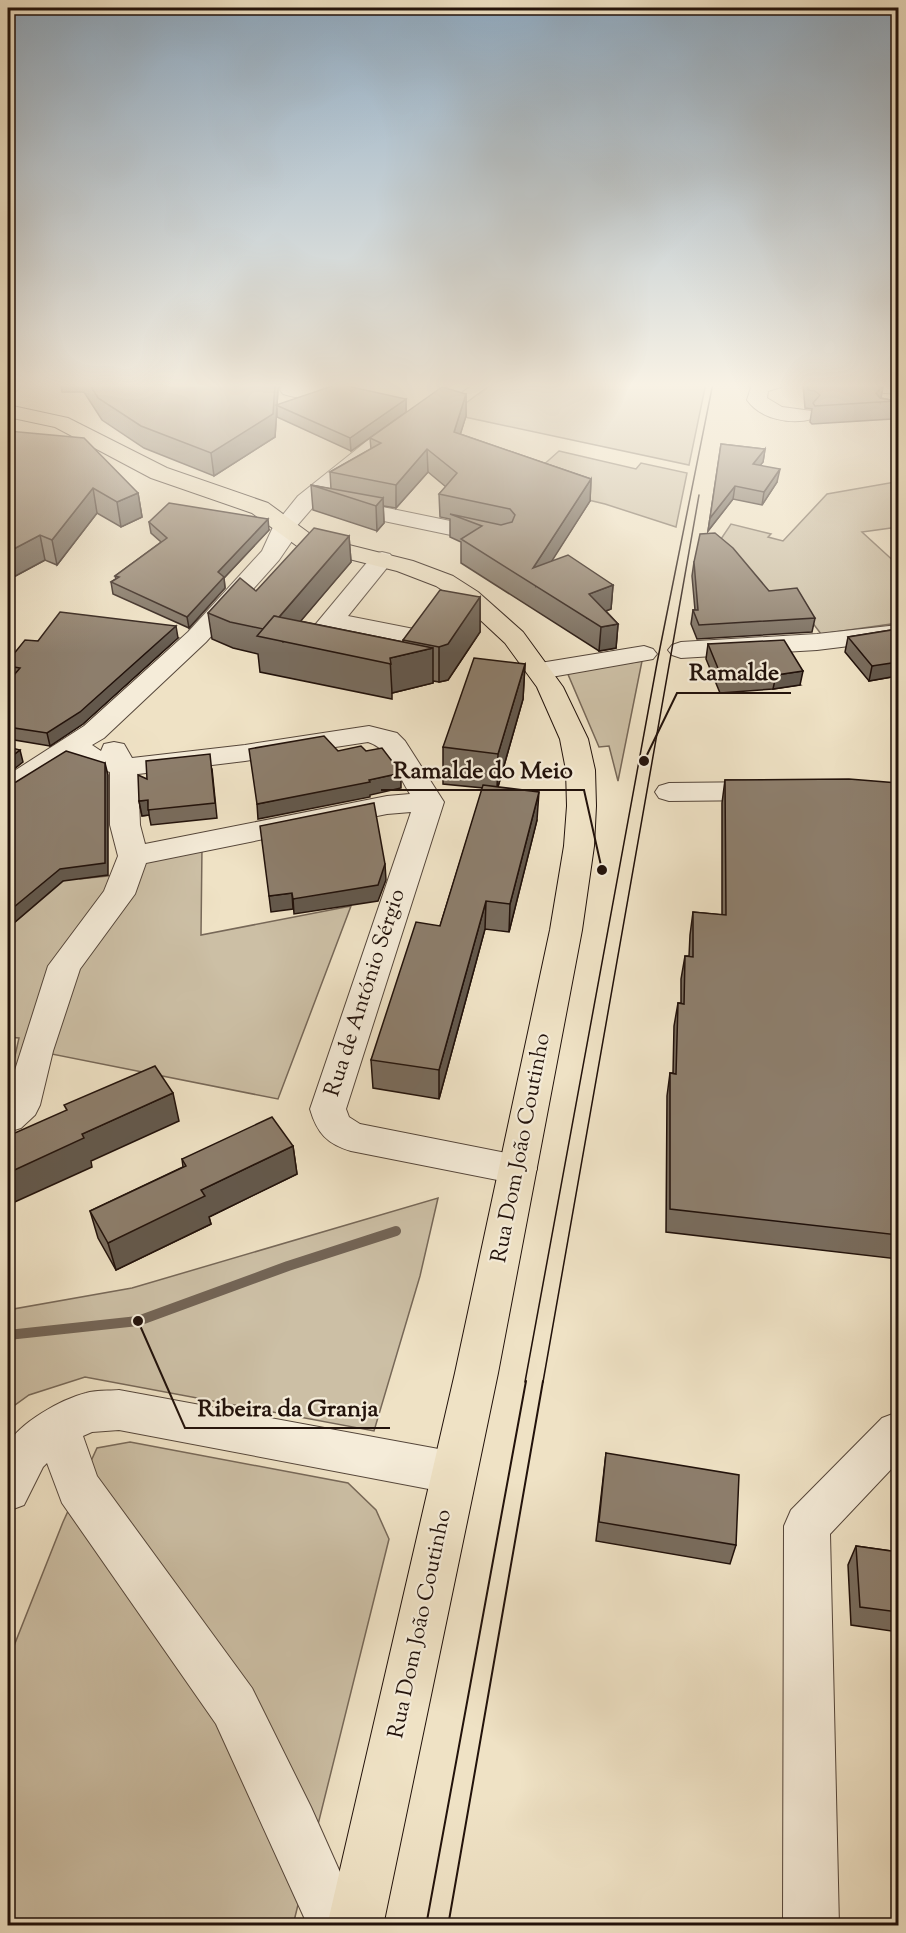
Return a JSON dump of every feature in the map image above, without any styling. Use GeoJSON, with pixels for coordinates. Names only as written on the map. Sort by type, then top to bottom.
{"type":"FeatureCollection","features":[{"type":"Feature","properties":{"kind":"main road","name":"Rua Dom João Coutinho"},"geometry":{"type":"LineString","coordinates":[[160,473],[260,508],[294,536],[312,544],[421,570],[454,586],[509,633],[540,671],[573,736],[581,765],[579,854],[518,1169],[455,1473],[355,1926]]}},
{"type":"Feature","properties":{"kind":"street"},"geometry":{"type":"LineString","coordinates":[[8,787],[75,745],[197,637],[271,555],[280,541],[284,527],[309,499],[340,473]]}},
{"type":"Feature","properties":{"kind":"street"},"geometry":{"type":"LineString","coordinates":[[309,499],[501,539]]}},
{"type":"Feature","properties":{"kind":"street"},"geometry":{"type":"LineString","coordinates":[[331,620],[382,559]]}},
{"type":"Feature","properties":{"kind":"street"},"geometry":{"type":"LineString","coordinates":[[681,650],[781,642],[825,642],[898,633]]}},
{"type":"Feature","properties":{"kind":"street"},"geometry":{"type":"LineString","coordinates":[[540,671],[644,654]]}},
{"type":"Feature","properties":{"kind":"street"},"geometry":{"type":"LineString","coordinates":[[17,751],[75,745],[90,757],[124,767],[245,753],[369,734],[387,739],[395,747],[429,802],[387,805],[133,856]]}},
{"type":"Feature","properties":{"kind":"street"},"geometry":{"type":"LineString","coordinates":[[8,1118],[22,1104],[64,966],[119,894],[133,856],[125,825],[124,767]]}},
{"type":"Feature","properties":{"kind":"street"},"geometry":{"type":"LineString","coordinates":[[669,792],[794,790]]}},
{"type":"Feature","properties":{"kind":"street","name":"Rua de António Sérgio"},"geometry":{"type":"LineString","coordinates":[[429,802],[328,1109],[333,1125],[351,1137],[518,1169]]}},
{"type":"Feature","properties":{"kind":"street"},"geometry":{"type":"LineString","coordinates":[[8,1490],[27,1452],[58,1427],[87,1412],[119,1410],[455,1473]]}},
{"type":"Feature","properties":{"kind":"street"},"geometry":{"type":"LineString","coordinates":[[58,1427],[78,1488],[234,1706],[292,1826],[336,1926]]}},
{"type":"Feature","properties":{"kind":"street"},"geometry":{"type":"LineString","coordinates":[[811,1926],[807,1526],[898,1432]]}},
{"type":"Feature","properties":{"kind":"shaded area"},"geometry":{"type":"Polygon","coordinates":[[[534,473],[687,473],[676,527],[605,504],[522,484],[534,473]]]}},
{"type":"Feature","properties":{"kind":"shaded area"},"geometry":{"type":"Polygon","coordinates":[[[895,482],[898,485],[898,527],[862,532],[898,565],[898,623],[821,634],[796,601],[770,603],[719,542],[731,524],[771,534],[768,537],[783,541],[827,494],[895,482]]]}},
{"type":"Feature","properties":{"kind":"shaded area"},"geometry":{"type":"Polygon","coordinates":[[[642,661],[618,781],[609,746],[599,747],[567,672],[642,661]]]}},
{"type":"Feature","properties":{"kind":"shaded area"},"geometry":{"type":"Polygon","coordinates":[[[202,847],[201,935],[351,906],[278,1099],[42,1052],[22,1105],[8,1118],[8,1087],[19,1038],[8,1037],[8,928],[74,872],[80,879],[126,874],[133,856],[202,847]]]}},
{"type":"Feature","properties":{"kind":"shaded area"},"geometry":{"type":"Polygon","coordinates":[[[438,1198],[420,1276],[374,1431],[85,1377],[29,1395],[8,1410],[8,1310],[132,1288],[438,1198]]]}},
{"type":"Feature","properties":{"kind":"shaded area"},"geometry":{"type":"Polygon","coordinates":[[[130,1442],[348,1483],[376,1510],[389,1539],[293,1925],[8,1925],[8,1661],[63,1522],[97,1448],[130,1442]]]}},
{"type":"Feature","properties":{"kind":"building"},"geometry":{"type":"Polygon","coordinates":[[[8,473],[119,473],[138,493],[117,502],[93,488],[52,540],[40,535],[8,552],[8,473]]]}},
{"type":"Feature","properties":{"kind":"building"},"geometry":{"type":"Polygon","coordinates":[[[336,473],[406,473],[396,485],[336,473]]]}},
{"type":"Feature","properties":{"kind":"building"},"geometry":{"type":"Polygon","coordinates":[[[457,473],[574,473],[591,479],[533,568],[568,555],[613,585],[589,594],[618,624],[601,627],[461,539],[482,526],[450,514],[501,525],[512,522],[515,515],[510,509],[439,494],[457,473]]]}},
{"type":"Feature","properties":{"kind":"building"},"geometry":{"type":"Polygon","coordinates":[[[717,473],[777,473],[764,492],[735,486],[710,518],[717,473]]]}},
{"type":"Feature","properties":{"kind":"building"},"geometry":{"type":"Polygon","coordinates":[[[311,485],[383,498],[376,506],[311,485]]]}},
{"type":"Feature","properties":{"kind":"building"},"geometry":{"type":"Polygon","coordinates":[[[169,503],[268,519],[218,572],[224,577],[187,617],[111,582],[119,577],[115,576],[167,538],[149,522],[169,503]]]}},
{"type":"Feature","properties":{"kind":"building"},"geometry":{"type":"Polygon","coordinates":[[[314,528],[349,536],[279,617],[274,616],[263,629],[230,622],[208,613],[240,578],[256,591],[314,528]]]}},
{"type":"Feature","properties":{"kind":"building"},"geometry":{"type":"Polygon","coordinates":[[[715,533],[733,548],[769,591],[797,588],[815,618],[699,625],[693,610],[698,610],[694,562],[700,534],[715,533]]]}},
{"type":"Feature","properties":{"kind":"building"},"geometry":{"type":"Polygon","coordinates":[[[440,590],[480,597],[448,644],[439,647],[403,640],[440,590]]]}},
{"type":"Feature","properties":{"kind":"building"},"geometry":{"type":"Polygon","coordinates":[[[60,612],[176,626],[80,712],[47,733],[8,727],[8,682],[20,668],[8,666],[8,661],[25,640],[38,641],[60,612]]]}},
{"type":"Feature","properties":{"kind":"building"},"geometry":{"type":"Polygon","coordinates":[[[274,616],[433,648],[390,658],[391,664],[257,636],[274,616]]]}},
{"type":"Feature","properties":{"kind":"building"},"geometry":{"type":"Polygon","coordinates":[[[898,629],[898,662],[872,666],[848,637],[898,629]]]}},
{"type":"Feature","properties":{"kind":"building"},"geometry":{"type":"Polygon","coordinates":[[[784,640],[803,671],[722,678],[708,644],[784,640]]]}},
{"type":"Feature","properties":{"kind":"building"},"geometry":{"type":"Polygon","coordinates":[[[474,658],[525,664],[498,754],[443,747],[474,658]]]}},
{"type":"Feature","properties":{"kind":"building"},"geometry":{"type":"Polygon","coordinates":[[[324,736],[338,751],[361,746],[366,751],[382,748],[401,773],[369,780],[370,782],[257,804],[249,749],[324,736]]]}},
{"type":"Feature","properties":{"kind":"building"},"geometry":{"type":"Polygon","coordinates":[[[8,747],[20,750],[8,759],[8,747]]]}},
{"type":"Feature","properties":{"kind":"building"},"geometry":{"type":"Polygon","coordinates":[[[66,751],[105,763],[105,863],[60,869],[8,912],[8,784],[16,782],[66,751]]]}},
{"type":"Feature","properties":{"kind":"building"},"geometry":{"type":"Polygon","coordinates":[[[210,754],[215,803],[148,810],[148,800],[139,801],[138,775],[147,779],[146,761],[210,754]]]}},
{"type":"Feature","properties":{"kind":"building"},"geometry":{"type":"Polygon","coordinates":[[[849,779],[898,783],[898,1235],[670,1209],[670,1073],[676,1074],[678,1003],[684,1004],[685,956],[693,957],[693,912],[726,915],[725,780],[849,779]]]}},
{"type":"Feature","properties":{"kind":"building"},"geometry":{"type":"Polygon","coordinates":[[[483,785],[539,792],[510,904],[486,901],[439,1070],[371,1060],[416,922],[440,926],[483,785]]]}},
{"type":"Feature","properties":{"kind":"building"},"geometry":{"type":"Polygon","coordinates":[[[374,803],[385,864],[378,885],[293,899],[292,893],[269,896],[260,826],[374,803]]]}},
{"type":"Feature","properties":{"kind":"building"},"geometry":{"type":"Polygon","coordinates":[[[155,1066],[173,1093],[82,1134],[84,1138],[8,1173],[8,1136],[67,1110],[64,1105],[155,1066]]]}},
{"type":"Feature","properties":{"kind":"building"},"geometry":{"type":"Polygon","coordinates":[[[272,1117],[293,1146],[201,1190],[205,1196],[108,1243],[90,1211],[186,1166],[182,1159],[272,1117]]]}},
{"type":"Feature","properties":{"kind":"building"},"geometry":{"type":"Polygon","coordinates":[[[606,1453],[739,1475],[736,1545],[599,1522],[606,1453]]]}},
{"type":"Feature","properties":{"kind":"building"},"geometry":{"type":"Polygon","coordinates":[[[856,1546],[898,1552],[898,1612],[860,1607],[856,1546]]]}},
{"type":"Feature","properties":{"kind":"waterway"},"geometry":{"type":"LineString","coordinates":[[8,1335],[138,1321],[288,1266],[396,1231]]}},
{"type":"Feature","properties":{"kind":"tram line"},"geometry":{"type":"LineString","coordinates":[[525,1382],[657,663],[695,473]]}},
{"type":"Feature","properties":{"kind":"tram line"},"geometry":{"type":"LineString","coordinates":[[543,1382],[699,495]]}},
{"type":"Feature","properties":{"kind":"tram line"},"geometry":{"type":"LineString","coordinates":[[426,1926],[526,1381]]}},
{"type":"Feature","properties":{"kind":"tram line"},"geometry":{"type":"LineString","coordinates":[[448,1926],[543,1381]]}},
{"type":"Feature","properties":{"kind":"place","name":"Ramalde"},"geometry":{"type":"Point","coordinates":[644,761]}},
{"type":"Feature","properties":{"kind":"place","name":"Ramalde do Meio"},"geometry":{"type":"Point","coordinates":[602,870]}},
{"type":"Feature","properties":{"kind":"place","name":"Ribeira da Granja"},"geometry":{"type":"Point","coordinates":[138,1321]}}]}
